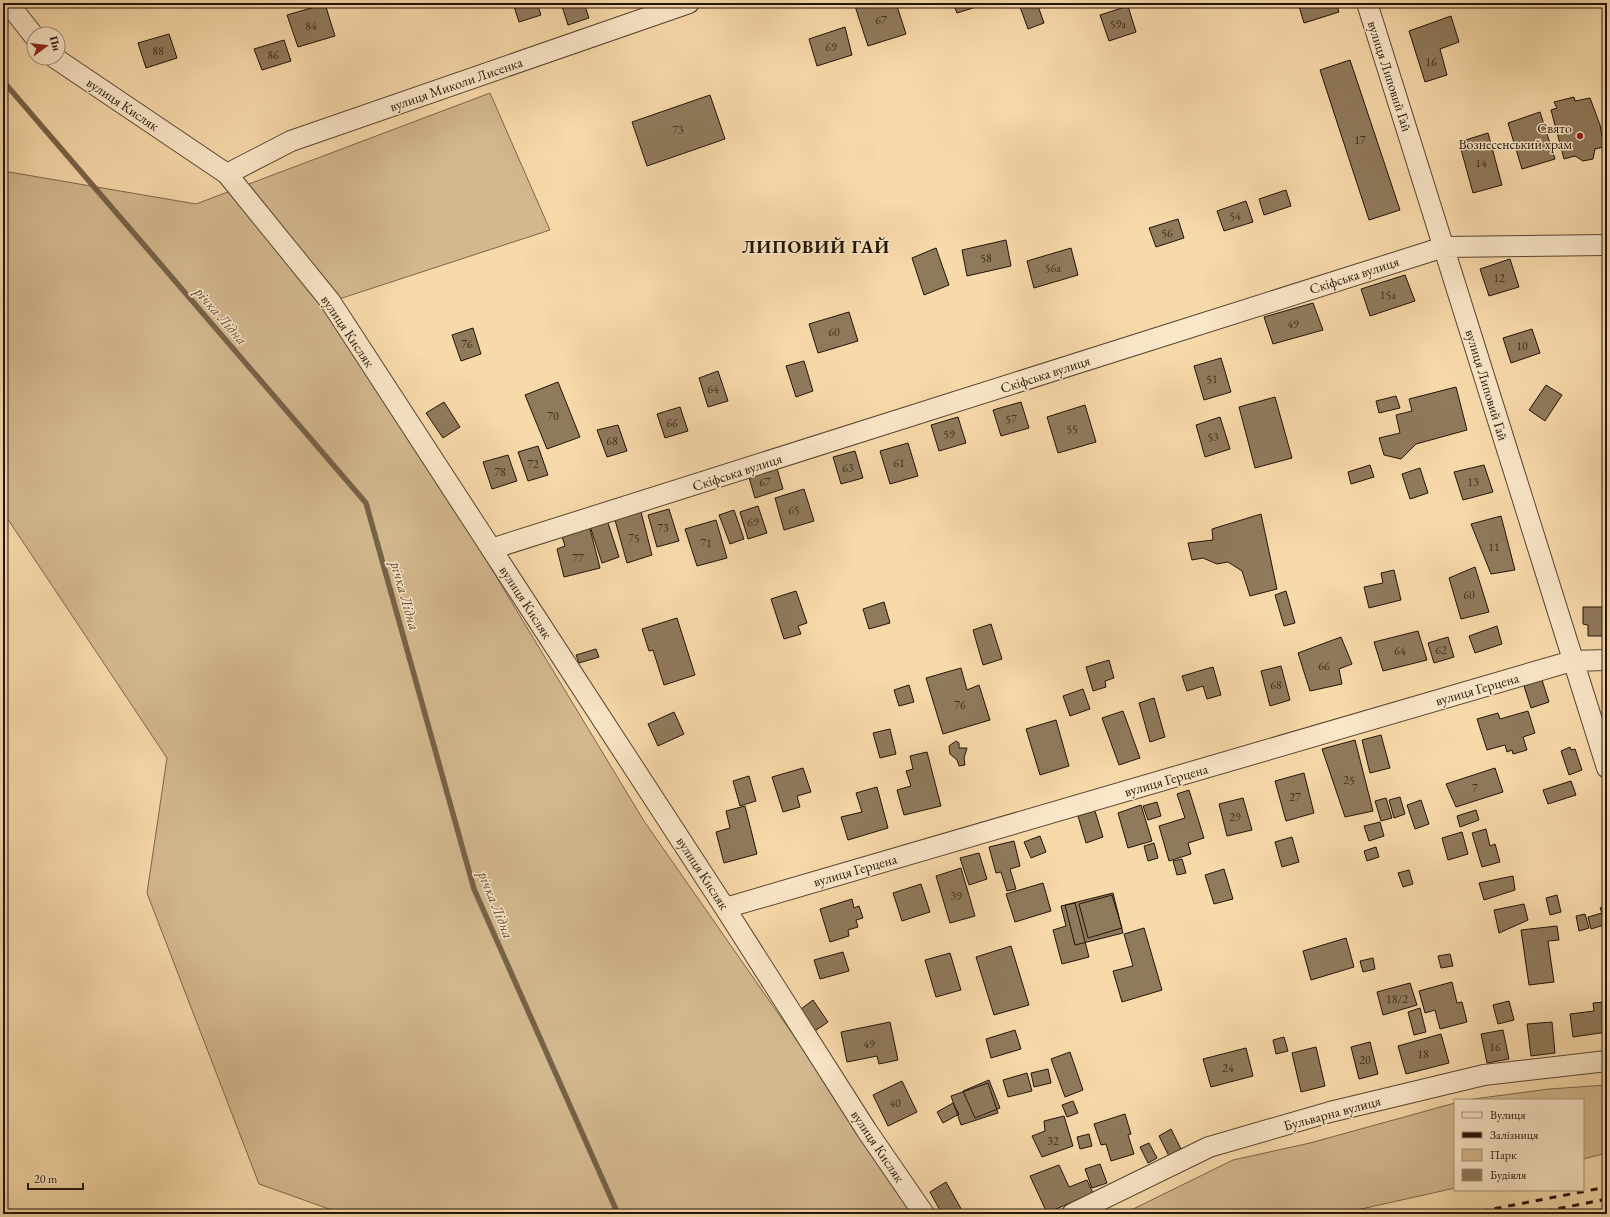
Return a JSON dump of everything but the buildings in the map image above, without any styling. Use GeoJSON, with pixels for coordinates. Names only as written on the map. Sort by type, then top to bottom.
{"type":"FeatureCollection","features":[{"type":"Feature","properties":{"kind":"street"},"geometry":{"type":"LineString","coordinates":[[8,3],[26,26]]}},
{"type":"Feature","properties":{"kind":"street","name":"вулиця Миколи Лисенка"},"geometry":{"type":"LineString","coordinates":[[227,174],[291,141],[689,3]]}},
{"type":"Feature","properties":{"kind":"street","name":"вулиця Липовий Гай"},"geometry":{"type":"LineString","coordinates":[[1367,3],[1572,661],[1607,768]]}},
{"type":"Feature","properties":{"kind":"street","name":"вулиця Кисляк"},"geometry":{"type":"LineString","coordinates":[[66,66],[227,174],[330,301],[726,908],[867,1131],[924,1214]]}},
{"type":"Feature","properties":{"kind":"street","name":"Скіфська вулиця"},"geometry":{"type":"LineString","coordinates":[[492,549],[1444,247],[1607,245]]}},
{"type":"Feature","properties":{"kind":"street","name":"вулиця Герцена"},"geometry":{"type":"LineString","coordinates":[[726,908],[1572,661],[1607,660]]}},
{"type":"Feature","properties":{"kind":"street","name":"Бульварна вулиця"},"geometry":{"type":"LineString","coordinates":[[1072,1214],[1209,1147],[1274,1128],[1330,1112],[1484,1076],[1607,1061]]}},
{"type":"Feature","properties":{"kind":"green space"},"geometry":{"type":"Polygon","coordinates":[[[490,93],[550,230],[330,302],[644,821],[918,1214],[343,1214],[259,1184],[147,893],[167,758],[3,512],[3,171],[196,204],[490,93]]]}},
{"type":"Feature","properties":{"kind":"green space"},"geometry":{"type":"Polygon","coordinates":[[[1607,1085],[1607,1153],[1584,1159],[1584,1099],[1474,1099],[1549,1089],[1607,1085]]]}},
{"type":"Feature","properties":{"kind":"green space"},"geometry":{"type":"Polygon","coordinates":[[[1454,1103],[1454,1188],[1339,1214],[1123,1214],[1233,1160],[1310,1143],[1454,1103]]]}},
{"type":"Feature","properties":{"kind":"waterway","name":"річка Лідна"},"geometry":{"type":"LineString","coordinates":[[3,81],[366,503],[474,889],[618,1214]]}},
{"type":"Feature","properties":{"kind":"railway"},"geometry":{"type":"LineString","coordinates":[[1467,1214],[1607,1187]]}},
{"type":"Feature","properties":{"kind":"railway"},"geometry":{"type":"LineString","coordinates":[[1531,1214],[1607,1199]]}},
{"type":"Feature","properties":{"kind":"place","name":"Свято Вознесенський храм"},"geometry":{"type":"Point","coordinates":[1580,136]}},
{"type":"Feature","properties":{"kind":"district","name":"ЛИПОВИЙ ГАЙ"},"geometry":{"type":"Point","coordinates":[816,247]}}]}
